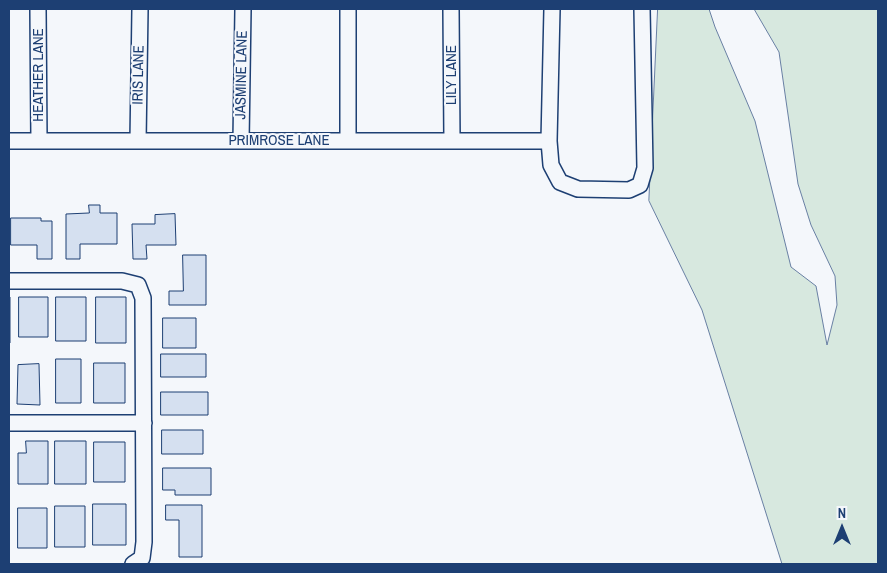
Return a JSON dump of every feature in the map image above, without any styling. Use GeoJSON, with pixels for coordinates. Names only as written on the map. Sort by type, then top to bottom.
{"type":"FeatureCollection","features":[{"type":"Feature","properties":{"kind":"street","name":"HEATHER LANE"},"geometry":{"type":"LineString","coordinates":[[38,9],[39,141]]}},
{"type":"Feature","properties":{"kind":"street","name":"IRIS LANE"},"geometry":{"type":"LineString","coordinates":[[138,141],[140,9]]}},
{"type":"Feature","properties":{"kind":"street","name":"JASMINE LANE"},"geometry":{"type":"LineString","coordinates":[[242,141],[243,9]]}},
{"type":"Feature","properties":{"kind":"street"},"geometry":{"type":"LineString","coordinates":[[348,9],[348,141]]}},
{"type":"Feature","properties":{"kind":"street","name":"LILY LANE"},"geometry":{"type":"LineString","coordinates":[[451,9],[452,141]]}},
{"type":"Feature","properties":{"kind":"street"},"geometry":{"type":"LineString","coordinates":[[552,9],[549,141],[551,165],[560,182],[578,189],[629,190],[640,185],[645,168],[642,9]]}},
{"type":"Feature","properties":{"kind":"street","name":"PRIMROSE LANE"},"geometry":{"type":"LineString","coordinates":[[9,141],[549,141]]}},
{"type":"Feature","properties":{"kind":"street"},"geometry":{"type":"LineString","coordinates":[[9,281],[122,281],[138,285],[143,298],[144,542],[142,558],[133,564]]}},
{"type":"Feature","properties":{"kind":"street"},"geometry":{"type":"LineString","coordinates":[[9,423],[144,423]]}},
{"type":"Feature","properties":{"kind":"shaded area"},"geometry":{"type":"Polygon","coordinates":[[[658,9],[709,9],[755,121],[791,267],[816,286],[827,345],[837,305],[835,276],[811,225],[798,184],[779,52],[754,9],[878,9],[878,564],[782,564],[702,310],[649,201],[658,9]]]}},
{"type":"Feature","properties":{"kind":"building"},"geometry":{"type":"Polygon","coordinates":[[[89,205],[100,205],[100,213],[117,213],[117,244],[80,244],[80,259],[66,259],[66,214],[89,213],[89,205]]]}},
{"type":"Feature","properties":{"kind":"building"},"geometry":{"type":"Polygon","coordinates":[[[175,214],[176,245],[146,245],[147,259],[133,259],[132,224],[155,224],[155,215],[175,214]]]}},
{"type":"Feature","properties":{"kind":"building"},"geometry":{"type":"Polygon","coordinates":[[[11,218],[41,218],[41,221],[52,221],[52,259],[37,259],[37,245],[11,245],[11,218]]]}},
{"type":"Feature","properties":{"kind":"building"},"geometry":{"type":"Polygon","coordinates":[[[183,255],[206,255],[206,305],[169,305],[169,291],[183,291],[183,255]]]}},
{"type":"Feature","properties":{"kind":"building"},"geometry":{"type":"Polygon","coordinates":[[[10,297],[10,343],[9,343],[10,297]]]}},
{"type":"Feature","properties":{"kind":"building"},"geometry":{"type":"Polygon","coordinates":[[[19,297],[48,297],[48,337],[19,337],[19,297]]]}},
{"type":"Feature","properties":{"kind":"building"},"geometry":{"type":"Polygon","coordinates":[[[56,297],[86,297],[86,341],[56,341],[56,297]]]}},
{"type":"Feature","properties":{"kind":"building"},"geometry":{"type":"Polygon","coordinates":[[[96,297],[126,297],[126,343],[96,343],[96,297]]]}},
{"type":"Feature","properties":{"kind":"building"},"geometry":{"type":"Polygon","coordinates":[[[163,318],[196,318],[196,348],[163,348],[163,318]]]}},
{"type":"Feature","properties":{"kind":"building"},"geometry":{"type":"Polygon","coordinates":[[[161,354],[206,354],[206,377],[161,377],[161,354]]]}},
{"type":"Feature","properties":{"kind":"building"},"geometry":{"type":"Polygon","coordinates":[[[56,359],[81,359],[81,403],[56,403],[56,359]]]}},
{"type":"Feature","properties":{"kind":"building"},"geometry":{"type":"Polygon","coordinates":[[[94,363],[125,363],[125,403],[94,403],[94,363]]]}},
{"type":"Feature","properties":{"kind":"building"},"geometry":{"type":"Polygon","coordinates":[[[39,364],[40,405],[17,404],[18,365],[39,364]]]}},
{"type":"Feature","properties":{"kind":"building"},"geometry":{"type":"Polygon","coordinates":[[[161,392],[208,392],[208,415],[161,415],[161,392]]]}},
{"type":"Feature","properties":{"kind":"building"},"geometry":{"type":"Polygon","coordinates":[[[162,430],[203,430],[203,454],[162,454],[162,430]]]}},
{"type":"Feature","properties":{"kind":"building"},"geometry":{"type":"Polygon","coordinates":[[[26,441],[48,441],[48,484],[18,484],[18,453],[26,453],[26,441]]]}},
{"type":"Feature","properties":{"kind":"building"},"geometry":{"type":"Polygon","coordinates":[[[55,441],[86,441],[86,484],[55,484],[55,441]]]}},
{"type":"Feature","properties":{"kind":"building"},"geometry":{"type":"Polygon","coordinates":[[[94,442],[125,442],[125,482],[94,482],[94,442]]]}},
{"type":"Feature","properties":{"kind":"building"},"geometry":{"type":"Polygon","coordinates":[[[163,468],[211,468],[211,495],[175,495],[175,490],[163,490],[163,468]]]}},
{"type":"Feature","properties":{"kind":"building"},"geometry":{"type":"Polygon","coordinates":[[[93,504],[126,504],[126,545],[93,545],[93,504]]]}},
{"type":"Feature","properties":{"kind":"building"},"geometry":{"type":"Polygon","coordinates":[[[166,505],[202,505],[202,557],[179,557],[179,520],[166,520],[166,505]]]}},
{"type":"Feature","properties":{"kind":"building"},"geometry":{"type":"Polygon","coordinates":[[[55,506],[85,506],[85,547],[55,547],[55,506]]]}},
{"type":"Feature","properties":{"kind":"building"},"geometry":{"type":"Polygon","coordinates":[[[18,508],[47,508],[47,548],[18,548],[18,508]]]}}]}
